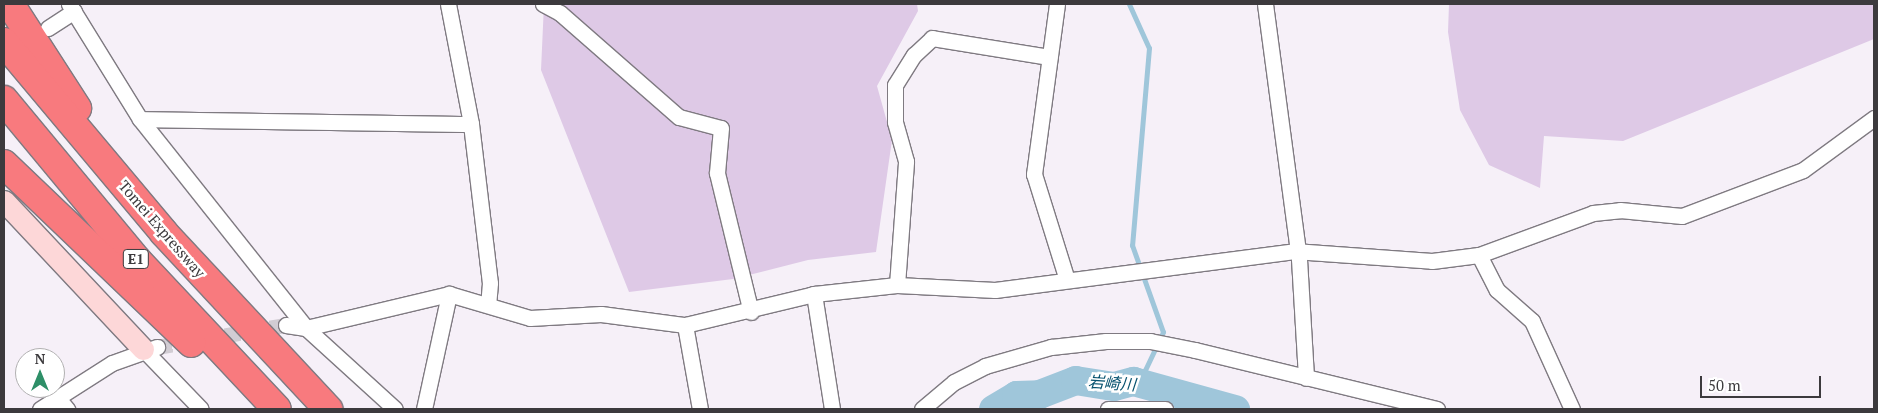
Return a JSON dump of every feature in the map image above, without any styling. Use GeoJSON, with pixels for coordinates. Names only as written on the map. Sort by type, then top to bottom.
{"type":"FeatureCollection","features":[{"type":"Feature","properties":{"kind":"highway"},"geometry":{"type":"LineString","coordinates":[[10,4],[164,233]]}},
{"type":"Feature","properties":{"kind":"highway","name":"Tomei Expressway"},"geometry":{"type":"LineString","coordinates":[[4,42],[164,233],[328,409]]}},
{"type":"Feature","properties":{"kind":"highway","name":"E1"},"geometry":{"type":"LineString","coordinates":[[4,100],[137,260],[277,409]]}},
{"type":"Feature","properties":{"kind":"highway"},"geometry":{"type":"LineString","coordinates":[[4,164],[261,409]]}},
{"type":"Feature","properties":{"kind":"street"},"geometry":{"type":"LineString","coordinates":[[448,4],[471,124],[490,282],[488,304]]}},
{"type":"Feature","properties":{"kind":"street"},"geometry":{"type":"LineString","coordinates":[[543,4],[560,13],[679,117],[721,128],[718,173],[751,312]]}},
{"type":"Feature","properties":{"kind":"street"},"geometry":{"type":"LineString","coordinates":[[1057,4],[1048,56],[1034,174],[1067,280]]}},
{"type":"Feature","properties":{"kind":"street"},"geometry":{"type":"LineString","coordinates":[[1265,4],[1294,251],[1299,264],[1306,378]]}},
{"type":"Feature","properties":{"kind":"street"},"geometry":{"type":"LineString","coordinates":[[48,28],[71,7],[140,119],[306,328],[395,409]]}},
{"type":"Feature","properties":{"kind":"street"},"geometry":{"type":"LineString","coordinates":[[897,286],[906,168],[895,122],[895,85],[914,55],[932,38],[1048,56]]}},
{"type":"Feature","properties":{"kind":"street"},"geometry":{"type":"LineString","coordinates":[[286,325],[306,328],[449,294],[530,318],[601,314],[686,325],[751,312],[814,294],[897,286],[995,290],[1294,251],[1432,261],[1480,255],[1593,212],[1620,210],[1682,216],[1803,170],[1874,118]]}},
{"type":"Feature","properties":{"kind":"street"},"geometry":{"type":"LineString","coordinates":[[140,119],[471,124]]}},
{"type":"Feature","properties":{"kind":"street"},"geometry":{"type":"LineString","coordinates":[[4,201],[150,348],[201,409]]}},
{"type":"Feature","properties":{"kind":"street"},"geometry":{"type":"LineString","coordinates":[[1480,255],[1497,290],[1532,321],[1572,409]]}},
{"type":"Feature","properties":{"kind":"street"},"geometry":{"type":"LineString","coordinates":[[424,409],[449,294]]}},
{"type":"Feature","properties":{"kind":"street"},"geometry":{"type":"LineString","coordinates":[[814,294],[832,409]]}},
{"type":"Feature","properties":{"kind":"street"},"geometry":{"type":"LineString","coordinates":[[686,325],[700,409]]}},
{"type":"Feature","properties":{"kind":"street"},"geometry":{"type":"LineString","coordinates":[[922,409],[954,382],[985,366],[1051,347],[1106,341],[1150,341],[1437,409]]}},
{"type":"Feature","properties":{"kind":"street"},"geometry":{"type":"LineString","coordinates":[[65,393],[150,348]]}},
{"type":"Feature","properties":{"kind":"street"},"geometry":{"type":"LineString","coordinates":[[40,409],[56,398]]}},
{"type":"Feature","properties":{"kind":"street"},"geometry":{"type":"LineString","coordinates":[[58,398],[67,409]]}},
{"type":"Feature","properties":{"kind":"street"},"geometry":{"type":"LineString","coordinates":[[1108,409],[1165,409]]}},
{"type":"Feature","properties":{"kind":"shaded area"},"geometry":{"type":"Polygon","coordinates":[[[544,4],[917,4],[918,11],[877,86],[892,140],[876,252],[808,260],[733,279],[629,292],[541,70],[544,4]]]}},
{"type":"Feature","properties":{"kind":"shaded area"},"geometry":{"type":"Polygon","coordinates":[[[1449,4],[1874,4],[1874,39],[1623,141],[1544,136],[1540,188],[1489,165],[1460,110],[1448,32],[1449,4]]]}},
{"type":"Feature","properties":{"kind":"waterway"},"geometry":{"type":"LineString","coordinates":[[1129,4],[1149,48],[1132,245],[1163,332],[1145,370],[1133,381]]}},
{"type":"Feature","properties":{"kind":"waterway","name":"岩崎川"},"geometry":{"type":"LineString","coordinates":[[993,409],[1016,395],[1039,394],[1075,380],[1114,386],[1133,381],[1235,409]]}},
{"type":"Feature","properties":{"kind":"tunnel"},"geometry":{"type":"LineString","coordinates":[[157,347],[286,325]]}}]}
